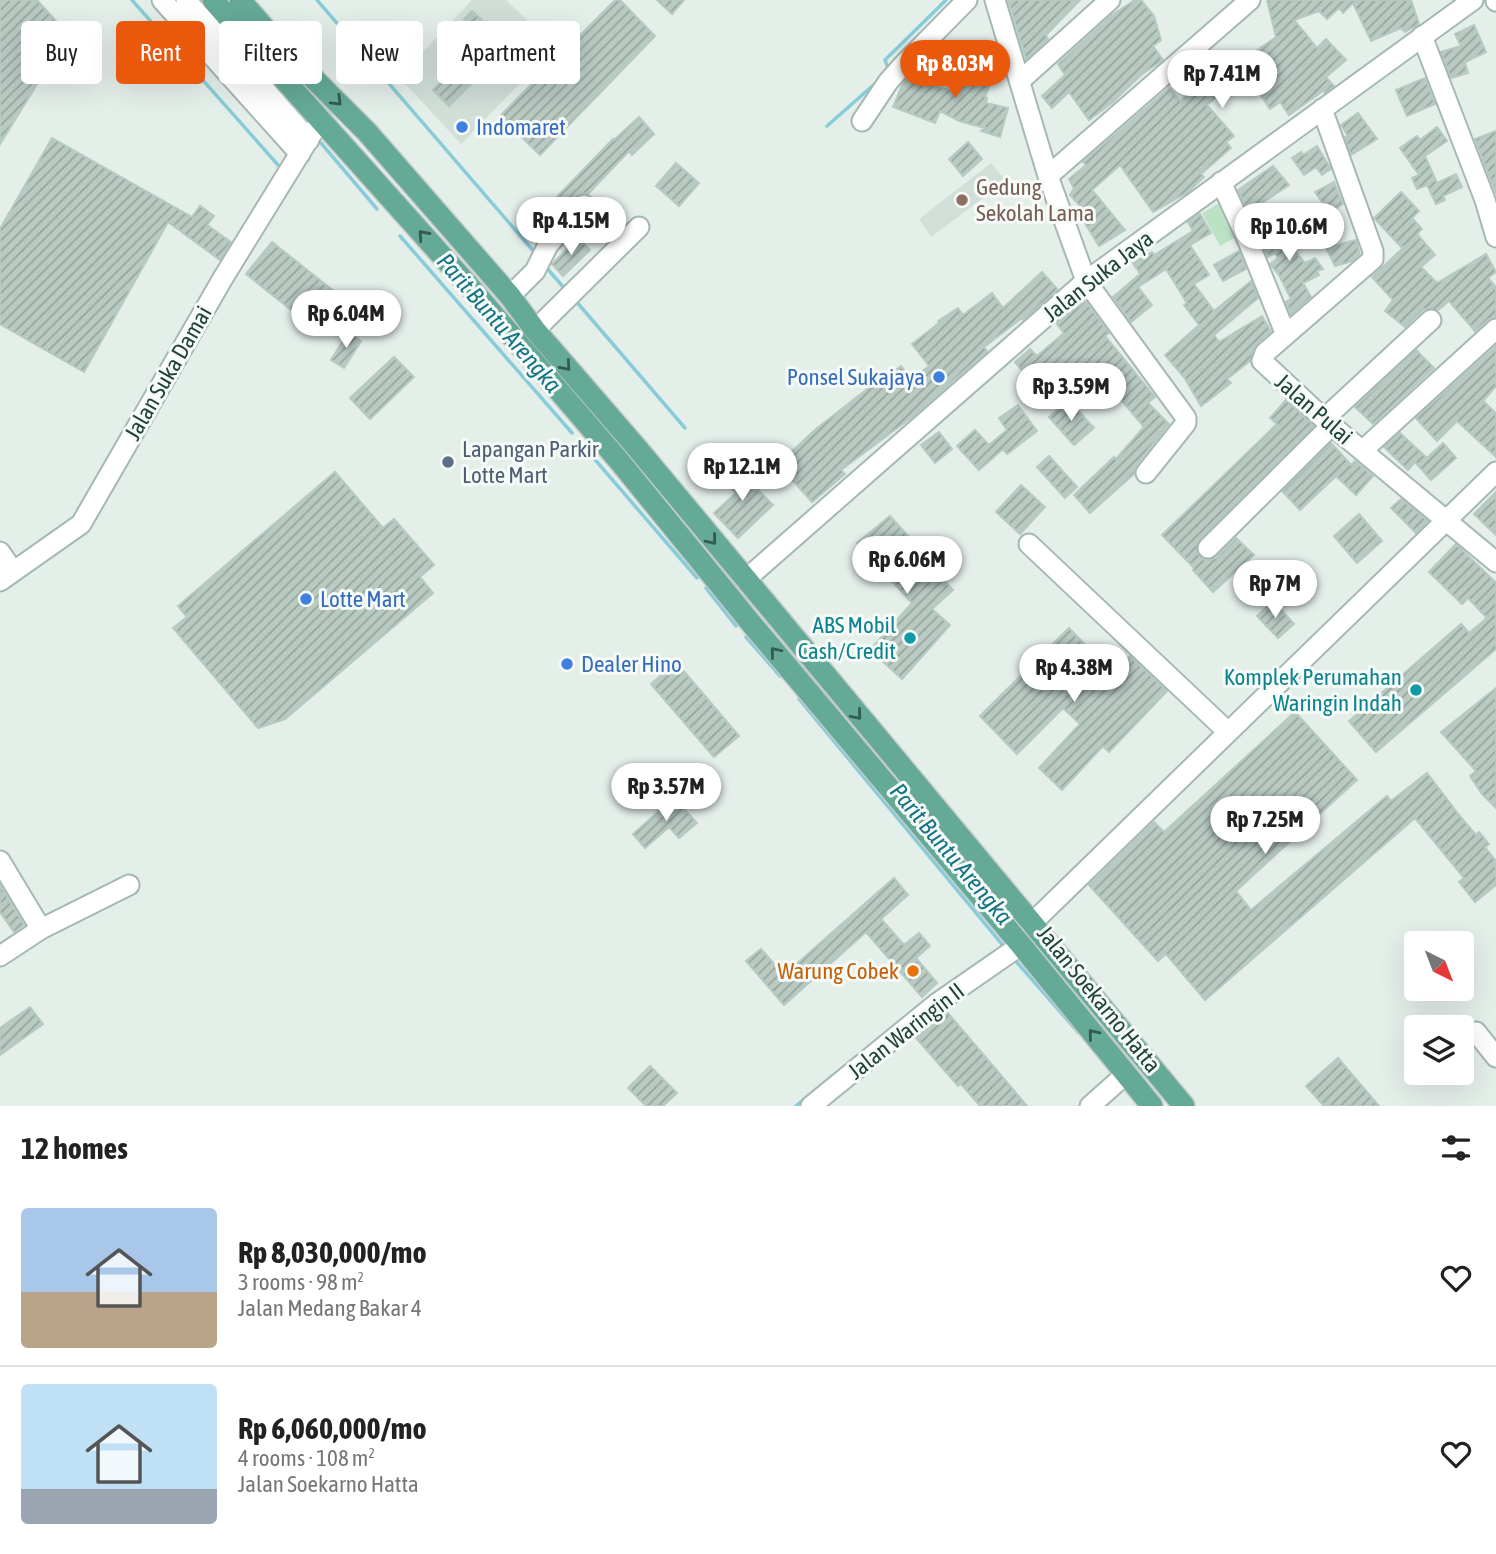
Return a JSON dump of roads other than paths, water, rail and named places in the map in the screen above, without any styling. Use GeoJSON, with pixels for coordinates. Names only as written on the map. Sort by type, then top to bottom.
{"type":"FeatureCollection","features":[{"type":"Feature","properties":{"kind":"main road","name":"Jalan Soekarno Hatta"},"geometry":{"type":"LineString","coordinates":[[213,0],[232,21]]}},
{"type":"Feature","properties":{"kind":"main road","name":"Jalan Soekarno Hatta"},"geometry":{"type":"LineString","coordinates":[[240,0],[255,8],[275,40],[367,132],[510,296],[629,455],[742,613],[1014,950],[1152,1106]]}},
{"type":"Feature","properties":{"kind":"main road","name":"Jalan Soekarno Hatta"},"geometry":{"type":"LineString","coordinates":[[289,84],[745,580],[1184,1106]]}},
{"type":"Feature","properties":{"kind":"street"},"geometry":{"type":"LineString","coordinates":[[162,0],[304,147]]}},
{"type":"Feature","properties":{"kind":"street"},"geometry":{"type":"LineString","coordinates":[[187,0],[304,147]]}},
{"type":"Feature","properties":{"kind":"street"},"geometry":{"type":"LineString","coordinates":[[187,0],[219,27]]}},
{"type":"Feature","properties":{"kind":"street"},"geometry":{"type":"LineString","coordinates":[[862,121],[888,82],[967,0]]}},
{"type":"Feature","properties":{"kind":"street"},"geometry":{"type":"LineString","coordinates":[[995,0],[1048,176],[1086,281],[1186,418],[1186,423],[1146,473]]}},
{"type":"Feature","properties":{"kind":"street"},"geometry":{"type":"LineString","coordinates":[[1021,80],[1110,0]]}},
{"type":"Feature","properties":{"kind":"street"},"geometry":{"type":"LineString","coordinates":[[1048,176],[1250,0]]}},
{"type":"Feature","properties":{"kind":"street","name":"Jalan Suka Jaya"},"geometry":{"type":"LineString","coordinates":[[745,580],[1086,281],[1472,0]]}},
{"type":"Feature","properties":{"kind":"street"},"geometry":{"type":"LineString","coordinates":[[1422,36],[1485,200],[1496,237]]}},
{"type":"Feature","properties":{"kind":"street","name":"Jalan Pulai"},"geometry":{"type":"LineString","coordinates":[[1322,109],[1374,254],[1368,263],[1265,353],[1262,361],[1328,422],[1496,562]]}},
{"type":"Feature","properties":{"kind":"street","name":"Jalan Suka Damai"},"geometry":{"type":"LineString","coordinates":[[7,576],[81,524],[222,278],[321,119]]}},
{"type":"Feature","properties":{"kind":"street"},"geometry":{"type":"LineString","coordinates":[[1221,182],[1286,335]]}},
{"type":"Feature","properties":{"kind":"street"},"geometry":{"type":"LineString","coordinates":[[510,296],[535,271],[548,245],[584,205]]}},
{"type":"Feature","properties":{"kind":"street"},"geometry":{"type":"LineString","coordinates":[[536,330],[639,226]]}},
{"type":"Feature","properties":{"kind":"street"},"geometry":{"type":"LineString","coordinates":[[1208,548],[1328,422],[1431,320]]}},
{"type":"Feature","properties":{"kind":"street"},"geometry":{"type":"LineString","coordinates":[[1363,450],[1496,329]]}},
{"type":"Feature","properties":{"kind":"street"},"geometry":{"type":"LineString","coordinates":[[1031,923],[1496,472]]}},
{"type":"Feature","properties":{"kind":"street"},"geometry":{"type":"LineString","coordinates":[[1029,544],[1228,732]]}},
{"type":"Feature","properties":{"kind":"street"},"geometry":{"type":"LineString","coordinates":[[0,552],[7,576]]}},
{"type":"Feature","properties":{"kind":"street"},"geometry":{"type":"LineString","coordinates":[[0,861],[41,929]]}},
{"type":"Feature","properties":{"kind":"street"},"geometry":{"type":"LineString","coordinates":[[0,956],[41,929],[129,885]]}},
{"type":"Feature","properties":{"kind":"street","name":"Jalan Waringin II"},"geometry":{"type":"LineString","coordinates":[[811,1106],[936,1004],[1014,950]]}},
{"type":"Feature","properties":{"kind":"street"},"geometry":{"type":"LineString","coordinates":[[1476,1032],[1496,1057]]}},
{"type":"Feature","properties":{"kind":"street"},"geometry":{"type":"LineString","coordinates":[[1090,1106],[1126,1074]]}},
{"type":"Feature","properties":{"kind":"waterway"},"geometry":{"type":"LineString","coordinates":[[132,0],[278,165]]}},
{"type":"Feature","properties":{"kind":"waterway"},"geometry":{"type":"LineString","coordinates":[[317,0],[536,254]]}},
{"type":"Feature","properties":{"kind":"waterway"},"geometry":{"type":"LineString","coordinates":[[889,71],[885,60],[946,0]]}},
{"type":"Feature","properties":{"kind":"waterway"},"geometry":{"type":"LineString","coordinates":[[827,126],[878,81]]}},
{"type":"Feature","properties":{"kind":"waterway","name":"Parit Buntu Arengka"},"geometry":{"type":"LineString","coordinates":[[321,143],[377,209]]}},
{"type":"Feature","properties":{"kind":"waterway","name":"Parit Buntu Arengka"},"geometry":{"type":"LineString","coordinates":[[400,236],[572,433]]}},
{"type":"Feature","properties":{"kind":"waterway"},"geometry":{"type":"LineString","coordinates":[[545,266],[565,289]]}},
{"type":"Feature","properties":{"kind":"waterway"},"geometry":{"type":"LineString","coordinates":[[575,300],[685,428]]}},
{"type":"Feature","properties":{"kind":"waterway","name":"Parit Buntu Arengka"},"geometry":{"type":"LineString","coordinates":[[585,448],[697,578]]}},
{"type":"Feature","properties":{"kind":"waterway","name":"Parit Buntu Arengka"},"geometry":{"type":"LineString","coordinates":[[706,588],[736,626]]}},
{"type":"Feature","properties":{"kind":"waterway","name":"Parit Buntu Arengka"},"geometry":{"type":"LineString","coordinates":[[746,637],[780,676]]}},
{"type":"Feature","properties":{"kind":"waterway","name":"Parit Buntu Arengka"},"geometry":{"type":"LineString","coordinates":[[799,699],[1005,948]]}},
{"type":"Feature","properties":{"kind":"waterway","name":"Parit Buntu Arengka"},"geometry":{"type":"LineString","coordinates":[[1014,959],[1078,1032]]}},
{"type":"Feature","properties":{"kind":"waterway"},"geometry":{"type":"LineString","coordinates":[[796,1106],[808,1096]]}},
{"type":"Feature","properties":{"kind":"place","name":"Indomaret"},"geometry":{"type":"Point","coordinates":[462,127]}},
{"type":"Feature","properties":{"kind":"place","name":"Gedung Sekolah Lama"},"geometry":{"type":"Point","coordinates":[962,200]}},
{"type":"Feature","properties":{"kind":"place","name":"Ponsel Sukajaya"},"geometry":{"type":"Point","coordinates":[939,377]}},
{"type":"Feature","properties":{"kind":"place","name":"Lapangan Parkir Lotte Mart"},"geometry":{"type":"Point","coordinates":[448,462]}},
{"type":"Feature","properties":{"kind":"place","name":"Lotte Mart"},"geometry":{"type":"Point","coordinates":[306,599]}},
{"type":"Feature","properties":{"kind":"place","name":"ABS Mobil Cash/Credit"},"geometry":{"type":"Point","coordinates":[910,638]}},
{"type":"Feature","properties":{"kind":"place","name":"Dealer Hino"},"geometry":{"type":"Point","coordinates":[567,664]}},
{"type":"Feature","properties":{"kind":"place","name":"Komplek Perumahan Waringin Indah"},"geometry":{"type":"Point","coordinates":[1416,690]}},
{"type":"Feature","properties":{"kind":"place","name":"Warung Cobek"},"geometry":{"type":"Point","coordinates":[913,971]}}]}
